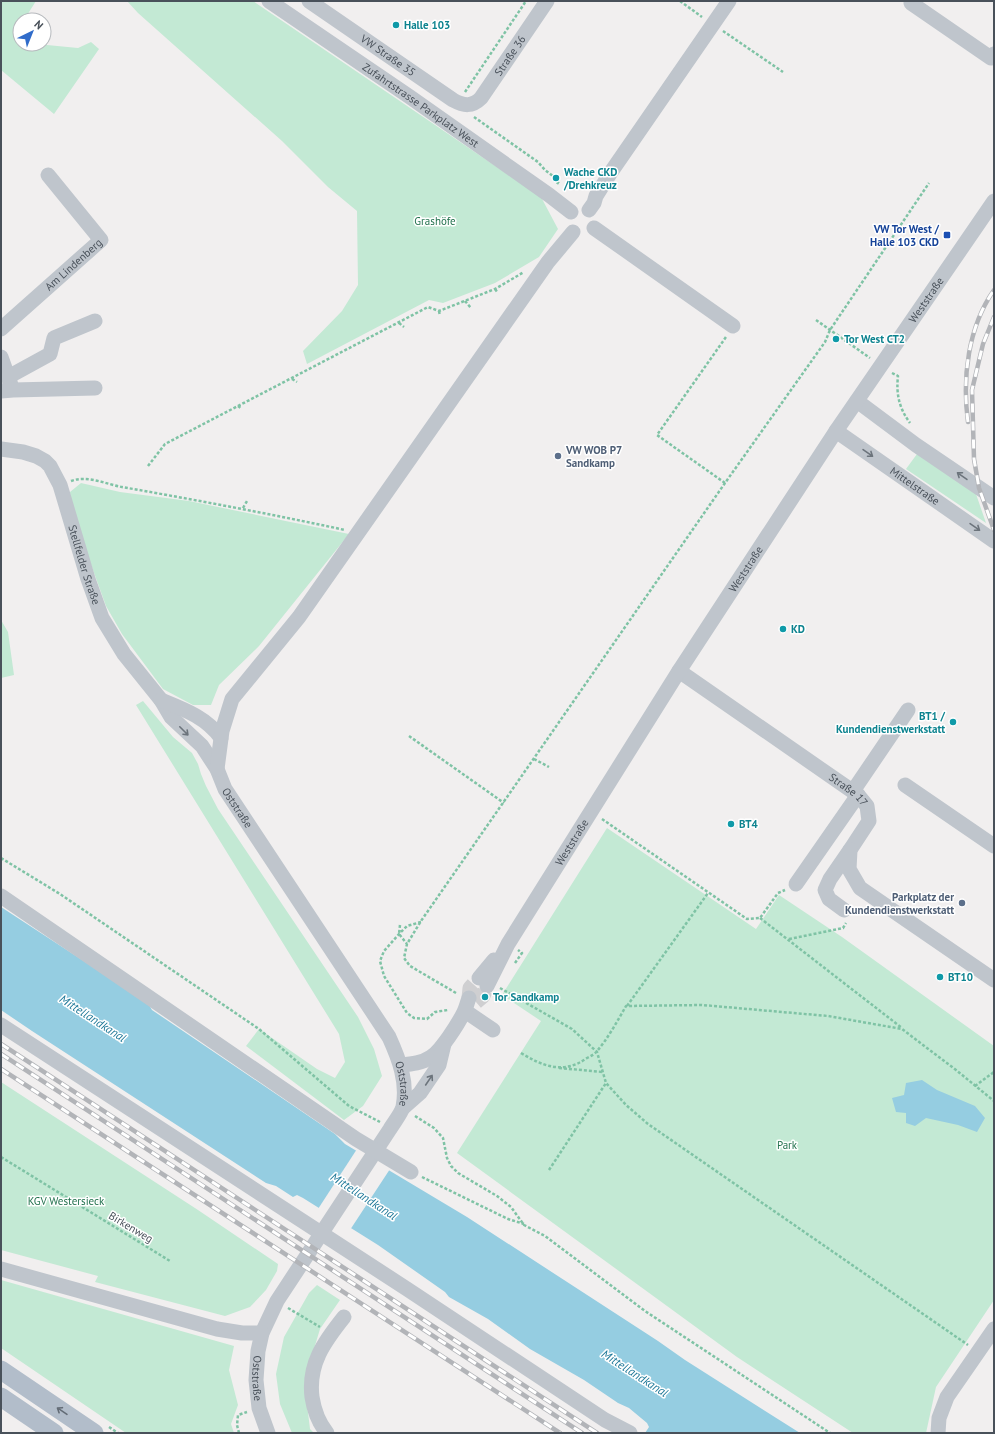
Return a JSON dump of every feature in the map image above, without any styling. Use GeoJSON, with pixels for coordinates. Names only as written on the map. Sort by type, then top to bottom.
{"type":"FeatureCollection","features":[{"type":"Feature","properties":{"kind":"main road"},"geometry":{"type":"LineString","coordinates":[[1,1370],[94,1433]]}},
{"type":"Feature","properties":{"kind":"main road"},"geometry":{"type":"LineString","coordinates":[[1,1397],[54,1433]]}},
{"type":"Feature","properties":{"kind":"street","name":"Zufahrtstrasse Parkplatz West"},"geometry":{"type":"LineString","coordinates":[[268,1],[410,97],[571,212]]}},
{"type":"Feature","properties":{"kind":"street","name":"VW Straße 35"},"geometry":{"type":"LineString","coordinates":[[309,1],[453,100],[464,106],[466,100]]}},
{"type":"Feature","properties":{"kind":"street","name":"Straße 36"},"geometry":{"type":"LineString","coordinates":[[466,100],[477,101],[481,98],[547,1]]}},
{"type":"Feature","properties":{"kind":"street"},"geometry":{"type":"LineString","coordinates":[[589,210],[611,172],[729,1]]}},
{"type":"Feature","properties":{"kind":"street"},"geometry":{"type":"LineString","coordinates":[[911,2],[991,58],[994,54]]}},
{"type":"Feature","properties":{"kind":"street","name":"Am Lindenberg"},"geometry":{"type":"LineString","coordinates":[[1,329],[101,240],[48,174]]}},
{"type":"Feature","properties":{"kind":"street","name":"Weststraße"},"geometry":{"type":"LineString","coordinates":[[485,982],[679,671],[836,431],[994,200]]}},
{"type":"Feature","properties":{"kind":"street"},"geometry":{"type":"LineString","coordinates":[[582,207],[589,210],[595,216],[596,220],[594,228],[591,232],[580,236],[572,232],[568,225],[571,212],[582,207]]}},
{"type":"Feature","properties":{"kind":"street"},"geometry":{"type":"LineString","coordinates":[[594,228],[733,326]]}},
{"type":"Feature","properties":{"kind":"street"},"geometry":{"type":"LineString","coordinates":[[217,769],[221,738],[232,699],[299,617],[548,262],[572,232]]}},
{"type":"Feature","properties":{"kind":"street"},"geometry":{"type":"LineString","coordinates":[[8,386],[50,354],[54,338],[95,321]]}},
{"type":"Feature","properties":{"kind":"street"},"geometry":{"type":"LineString","coordinates":[[1,358],[8,386]]}},
{"type":"Feature","properties":{"kind":"street"},"geometry":{"type":"LineString","coordinates":[[8,386],[95,388]]}},
{"type":"Feature","properties":{"kind":"street"},"geometry":{"type":"LineString","coordinates":[[857,401],[916,445],[994,498]]}},
{"type":"Feature","properties":{"kind":"street","name":"Mittelstraße"},"geometry":{"type":"LineString","coordinates":[[836,431],[994,541]]}},
{"type":"Feature","properties":{"kind":"street","name":"Stellfelder Straße"},"geometry":{"type":"LineString","coordinates":[[1,449],[23,452],[45,461],[53,470],[60,485],[86,572],[102,618],[124,654],[161,700],[171,718],[202,746],[217,769]]}},
{"type":"Feature","properties":{"kind":"street","name":"Straße 17"},"geometry":{"type":"LineString","coordinates":[[679,671],[855,793],[867,806],[869,821],[830,879],[825,890],[829,899],[845,916]]}},
{"type":"Feature","properties":{"kind":"street"},"geometry":{"type":"LineString","coordinates":[[161,700],[182,708],[203,719],[221,738]]}},
{"type":"Feature","properties":{"kind":"street"},"geometry":{"type":"LineString","coordinates":[[796,884],[908,710]]}},
{"type":"Feature","properties":{"kind":"street","name":"Oststraße"},"geometry":{"type":"LineString","coordinates":[[217,769],[225,789],[389,1037],[401,1065],[404,1087],[403,1108],[290,1280],[270,1315],[262,1333],[258,1351],[256,1380],[259,1408],[268,1433]]}},
{"type":"Feature","properties":{"kind":"street"},"geometry":{"type":"LineString","coordinates":[[905,785],[994,846]]}},
{"type":"Feature","properties":{"kind":"street"},"geometry":{"type":"LineString","coordinates":[[850,850],[849,869],[860,888],[994,980]]}},
{"type":"Feature","properties":{"kind":"street"},"geometry":{"type":"LineString","coordinates":[[1,896],[356,1139],[411,1172]]}},
{"type":"Feature","properties":{"kind":"street"},"geometry":{"type":"LineString","coordinates":[[401,1065],[418,1063],[432,1057],[444,1043],[467,1001],[493,1030]]}},
{"type":"Feature","properties":{"kind":"street"},"geometry":{"type":"LineString","coordinates":[[1,1025],[407,1289],[605,1420],[630,1433]]}},
{"type":"Feature","properties":{"kind":"street"},"geometry":{"type":"LineString","coordinates":[[403,1108],[420,1092],[439,1065],[444,1043]]}},
{"type":"Feature","properties":{"kind":"street"},"geometry":{"type":"LineString","coordinates":[[1,1269],[217,1329],[242,1333],[262,1333]]}},
{"type":"Feature","properties":{"kind":"street"},"geometry":{"type":"LineString","coordinates":[[327,1433],[314,1410],[310,1385],[312,1370],[324,1345],[344,1317]]}},
{"type":"Feature","properties":{"kind":"street"},"geometry":{"type":"LineString","coordinates":[[938,1433],[939,1418],[947,1397],[994,1329]]}},
{"type":"Feature","properties":{"kind":"path"},"geometry":{"type":"LineString","coordinates":[[466,100],[526,1]]}},
{"type":"Feature","properties":{"kind":"path"},"geometry":{"type":"LineString","coordinates":[[680,1],[783,72]]}},
{"type":"Feature","properties":{"kind":"path"},"geometry":{"type":"LineString","coordinates":[[538,162],[553,176]]}},
{"type":"Feature","properties":{"kind":"path"},"geometry":{"type":"LineString","coordinates":[[467,1001],[410,966],[404,958],[407,944],[725,483],[825,342],[830,330],[929,183]]}},
{"type":"Feature","properties":{"kind":"path"},"geometry":{"type":"LineString","coordinates":[[148,466],[165,444],[348,351],[428,307],[439,311],[495,289],[541,262],[548,262]]}},
{"type":"Feature","properties":{"kind":"path"},"geometry":{"type":"LineString","coordinates":[[495,289],[498,293]]}},
{"type":"Feature","properties":{"kind":"path"},"geometry":{"type":"LineString","coordinates":[[464,301],[471,308]]}},
{"type":"Feature","properties":{"kind":"path"},"geometry":{"type":"LineString","coordinates":[[439,311],[440,316]]}},
{"type":"Feature","properties":{"kind":"path"},"geometry":{"type":"LineString","coordinates":[[816,320],[880,366],[898,376],[897,388],[900,406],[904,415],[913,426]]}},
{"type":"Feature","properties":{"kind":"path"},"geometry":{"type":"LineString","coordinates":[[398,323],[404,327]]}},
{"type":"Feature","properties":{"kind":"path"},"geometry":{"type":"LineString","coordinates":[[725,483],[657,435],[733,326]]}},
{"type":"Feature","properties":{"kind":"path"},"geometry":{"type":"LineString","coordinates":[[292,379],[297,382]]}},
{"type":"Feature","properties":{"kind":"path"},"geometry":{"type":"LineString","coordinates":[[238,406],[242,409]]}},
{"type":"Feature","properties":{"kind":"path"},"geometry":{"type":"LineString","coordinates":[[60,485],[78,478],[243,508],[348,530],[362,528]]}},
{"type":"Feature","properties":{"kind":"path"},"geometry":{"type":"LineString","coordinates":[[243,508],[247,501]]}},
{"type":"Feature","properties":{"kind":"path"},"geometry":{"type":"LineString","coordinates":[[409,736],[504,803]]}},
{"type":"Feature","properties":{"kind":"path"},"geometry":{"type":"LineString","coordinates":[[534,759],[549,767]]}},
{"type":"Feature","properties":{"kind":"path"},"geometry":{"type":"LineString","coordinates":[[591,811],[747,919],[760,918],[994,1101]]}},
{"type":"Feature","properties":{"kind":"path"},"geometry":{"type":"LineString","coordinates":[[1,858],[60,894],[259,1029],[349,1106],[390,1129]]}},
{"type":"Feature","properties":{"kind":"path"},"geometry":{"type":"LineString","coordinates":[[760,918],[778,893],[796,884]]}},
{"type":"Feature","properties":{"kind":"path"},"geometry":{"type":"LineString","coordinates":[[551,1067],[565,1067],[581,1063],[597,1052],[626,1006],[708,892]]}},
{"type":"Feature","properties":{"kind":"path"},"geometry":{"type":"LineString","coordinates":[[788,939],[843,928],[845,916]]}},
{"type":"Feature","properties":{"kind":"path"},"geometry":{"type":"LineString","coordinates":[[421,922],[407,926],[384,951],[380,961],[384,976],[407,1013],[414,1018],[426,1019],[435,1012],[448,1010]]}},
{"type":"Feature","properties":{"kind":"path"},"geometry":{"type":"LineString","coordinates":[[400,925],[399,934],[407,944]]}},
{"type":"Feature","properties":{"kind":"path"},"geometry":{"type":"LineString","coordinates":[[485,982],[500,987],[572,1029],[597,1052],[606,1083],[626,1105],[648,1124],[978,1352]]}},
{"type":"Feature","properties":{"kind":"path"},"geometry":{"type":"LineString","coordinates":[[626,1006],[702,1005],[828,1016],[902,1029]]}},
{"type":"Feature","properties":{"kind":"path"},"geometry":{"type":"LineString","coordinates":[[521,1053],[539,1063],[551,1067],[603,1072]]}},
{"type":"Feature","properties":{"kind":"path"},"geometry":{"type":"LineString","coordinates":[[976,1086],[994,1072]]}},
{"type":"Feature","properties":{"kind":"path"},"geometry":{"type":"LineString","coordinates":[[549,1170],[606,1083]]}},
{"type":"Feature","properties":{"kind":"path"},"geometry":{"type":"LineString","coordinates":[[403,1108],[434,1128],[442,1138],[447,1158],[451,1166],[458,1173],[497,1196],[511,1207],[524,1225]]}},
{"type":"Feature","properties":{"kind":"path","name":"Birkenweg"},"geometry":{"type":"LineString","coordinates":[[1,1157],[170,1261]]}},
{"type":"Feature","properties":{"kind":"path"},"geometry":{"type":"LineString","coordinates":[[411,1172],[545,1236],[645,1311],[830,1433]]}},
{"type":"Feature","properties":{"kind":"path"},"geometry":{"type":"LineString","coordinates":[[295,1312],[320,1327]]}},
{"type":"Feature","properties":{"kind":"path"},"geometry":{"type":"LineString","coordinates":[[239,1433],[236,1425],[238,1415],[259,1408]]}},
{"type":"Feature","properties":{"kind":"green space"},"geometry":{"type":"Polygon","coordinates":[[[1,1],[36,1],[29,12],[12,12],[12,52],[52,52],[52,45],[78,48],[91,42],[99,49],[54,114],[1,70],[1,1]]]}},
{"type":"Feature","properties":{"kind":"green space","name":"Grashöfe"},"geometry":{"type":"Polygon","coordinates":[[[127,1],[253,1],[541,197],[558,229],[539,257],[495,283],[443,303],[429,300],[307,364],[303,351],[342,311],[358,285],[357,211],[328,187],[282,141],[138,13],[127,1]]]}},
{"type":"Feature","properties":{"kind":"green space"},"geometry":{"type":"Polygon","coordinates":[[[917,454],[976,494],[986,523],[906,469],[917,454]]]}},
{"type":"Feature","properties":{"kind":"green space"},"geometry":{"type":"Polygon","coordinates":[[[81,483],[120,492],[189,501],[349,534],[259,646],[219,685],[211,705],[193,705],[163,689],[122,634],[106,606],[71,509],[70,492],[81,483]]]}},
{"type":"Feature","properties":{"kind":"green space"},"geometry":{"type":"Polygon","coordinates":[[[1,620],[8,632],[14,675],[1,678],[1,620]]]}},
{"type":"Feature","properties":{"kind":"green space"},"geometry":{"type":"Polygon","coordinates":[[[143,701],[173,737],[192,753],[218,809],[358,1017],[374,1049],[382,1076],[363,1106],[344,1120],[246,1046],[259,1029],[317,1069],[335,1078],[345,1062],[339,1034],[136,705],[143,701]]]}},
{"type":"Feature","properties":{"kind":"green space","name":"Park"},"geometry":{"type":"Polygon","coordinates":[[[607,828],[756,929],[779,895],[842,937],[994,1046],[994,1300],[936,1387],[926,1433],[853,1433],[737,1357],[457,1153],[541,1021],[502,995],[607,828]]]}},
{"type":"Feature","properties":{"kind":"green space","name":"KGV Westersieck"},"geometry":{"type":"Polygon","coordinates":[[[1,1082],[198,1210],[278,1264],[277,1271],[266,1290],[250,1307],[225,1316],[95,1282],[98,1276],[1,1250],[1,1082]]]}},
{"type":"Feature","properties":{"kind":"green space"},"geometry":{"type":"Polygon","coordinates":[[[1,1280],[234,1346],[229,1370],[238,1405],[231,1424],[234,1433],[126,1433],[1,1348],[1,1280]]]}},
{"type":"Feature","properties":{"kind":"green space"},"geometry":{"type":"Polygon","coordinates":[[[317,1285],[340,1300],[320,1329],[307,1372],[306,1396],[310,1429],[314,1433],[292,1433],[280,1404],[276,1374],[284,1337],[309,1293],[317,1285]]]}},
{"type":"Feature","properties":{"kind":"water","name":"Mittellandkanal"},"geometry":{"type":"Polygon","coordinates":[[[1,907],[148,1003],[152,1010],[335,1134],[345,1144],[467,1217],[685,1360],[800,1433],[645,1433],[649,1427],[647,1423],[629,1408],[618,1403],[584,1380],[530,1349],[488,1319],[449,1297],[445,1292],[378,1245],[303,1198],[297,1195],[293,1197],[276,1186],[266,1183],[32,1031],[1,1010],[1,907]]]}},
{"type":"Feature","properties":{"kind":"water"},"geometry":{"type":"Polygon","coordinates":[[[922,1080],[937,1090],[975,1106],[985,1118],[977,1132],[958,1125],[926,1118],[915,1126],[906,1123],[906,1113],[896,1112],[892,1098],[904,1095],[906,1083],[922,1080]]]}},
{"type":"Feature","properties":{"kind":"pier"},"geometry":{"type":"Polygon","coordinates":[[[357,1149],[390,1169],[350,1230],[318,1209],[357,1149]]]}},
{"type":"Feature","properties":{"kind":"tunnel"},"geometry":{"type":"LineString","coordinates":[[469,998],[470,988],[479,978]]}},
{"type":"Feature","properties":{"kind":"tunnel"},"geometry":{"type":"LineString","coordinates":[[476,1002],[483,996],[487,986]]}},
{"type":"Feature","properties":{"kind":"railway"},"geometry":{"type":"LineString","coordinates":[[968,422],[966,388],[969,353],[978,320],[985,304],[994,290]]}},
{"type":"Feature","properties":{"kind":"railway"},"geometry":{"type":"LineString","coordinates":[[994,317],[983,344],[972,390],[974,459],[979,488],[994,530]]}},
{"type":"Feature","properties":{"kind":"railway"},"geometry":{"type":"LineString","coordinates":[[1,1044],[597,1433]]}},
{"type":"Feature","properties":{"kind":"railway"},"geometry":{"type":"LineString","coordinates":[[1,1054],[582,1433]]}},
{"type":"Feature","properties":{"kind":"railway"},"geometry":{"type":"LineString","coordinates":[[1,1069],[560,1433]]}},
{"type":"Feature","properties":{"kind":"place","name":"Halle 103"},"geometry":{"type":"Point","coordinates":[396,25]}},
{"type":"Feature","properties":{"kind":"place","name":"Wache CKD /Drehkreuz"},"geometry":{"type":"Point","coordinates":[556,178]}},
{"type":"Feature","properties":{"kind":"place","name":"VW Tor West / Halle 103 CKD"},"geometry":{"type":"Point","coordinates":[947,235]}},
{"type":"Feature","properties":{"kind":"place","name":"Tor West CT2"},"geometry":{"type":"Point","coordinates":[836,339]}},
{"type":"Feature","properties":{"kind":"place","name":"VW WOB P7 Sandkamp"},"geometry":{"type":"Point","coordinates":[558,456]}},
{"type":"Feature","properties":{"kind":"place","name":"KD"},"geometry":{"type":"Point","coordinates":[783,629]}},
{"type":"Feature","properties":{"kind":"place","name":"BT1 / Kundendienstwerkstatt"},"geometry":{"type":"Point","coordinates":[953,722]}},
{"type":"Feature","properties":{"kind":"place","name":"BT4"},"geometry":{"type":"Point","coordinates":[731,824]}},
{"type":"Feature","properties":{"kind":"place","name":"Parkplatz der Kundendienstwerkstatt"},"geometry":{"type":"Point","coordinates":[962,903]}},
{"type":"Feature","properties":{"kind":"place","name":"BT10"},"geometry":{"type":"Point","coordinates":[940,977]}},
{"type":"Feature","properties":{"kind":"place","name":"Tor Sandkamp"},"geometry":{"type":"Point","coordinates":[485,997]}}]}
